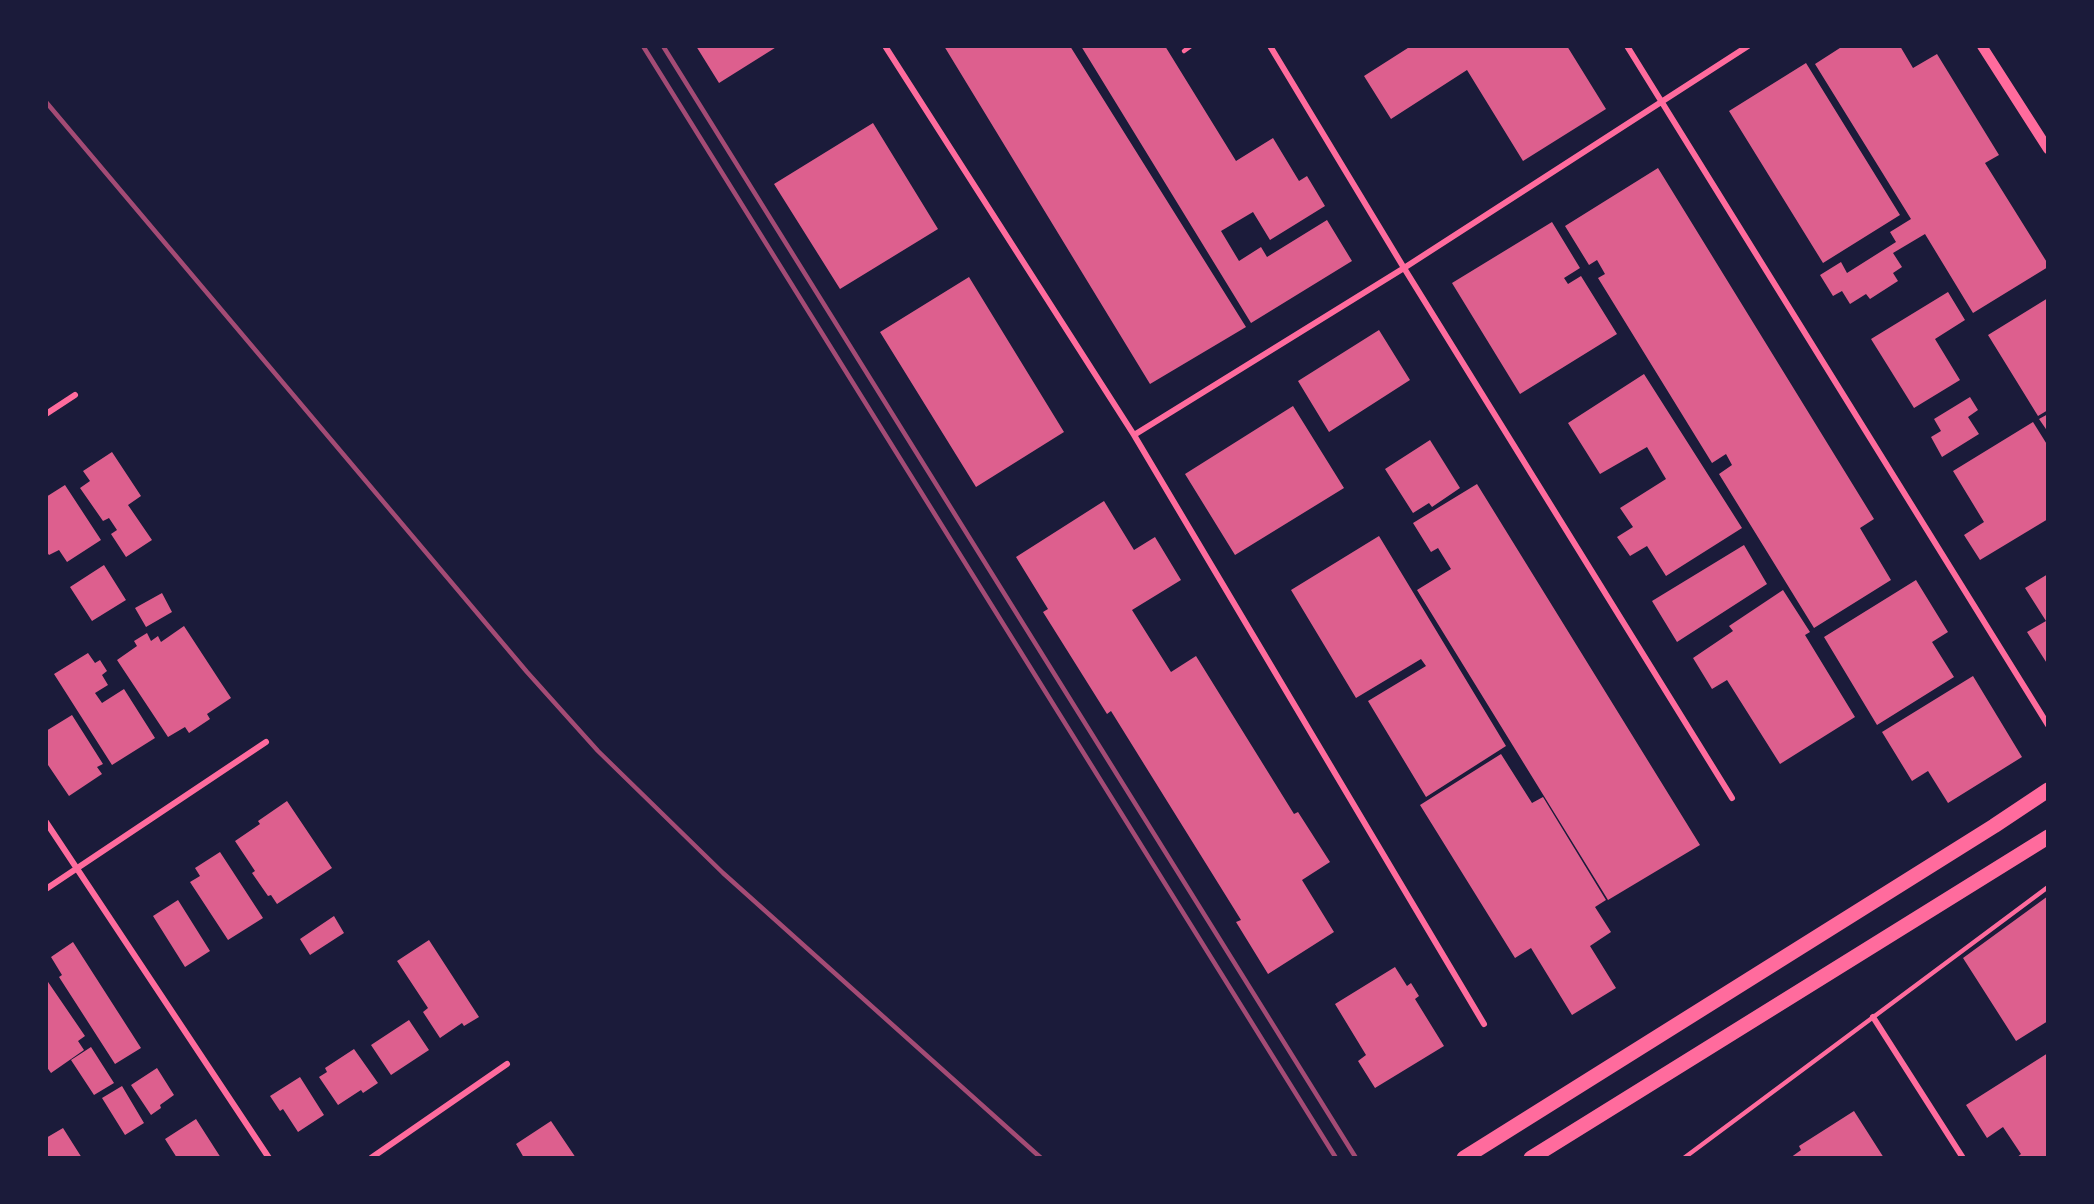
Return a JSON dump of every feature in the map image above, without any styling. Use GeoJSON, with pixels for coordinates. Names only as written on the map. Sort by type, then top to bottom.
{"type":"FeatureCollection","features":[{"type":"Feature","properties":{"kind":"main road"},"geometry":{"type":"LineString","coordinates":[[1464,1158],[2048,790]]}},
{"type":"Feature","properties":{"kind":"main road"},"geometry":{"type":"LineString","coordinates":[[1531,1158],[2048,837]]}},
{"type":"Feature","properties":{"kind":"street"},"geometry":{"type":"LineString","coordinates":[[885,46],[1134,435],[1484,1024]]}},
{"type":"Feature","properties":{"kind":"street"},"geometry":{"type":"LineString","coordinates":[[1270,46],[1404,268],[1732,798]]}},
{"type":"Feature","properties":{"kind":"street"},"geometry":{"type":"LineString","coordinates":[[1627,46],[2047,721]]}},
{"type":"Feature","properties":{"kind":"street"},"geometry":{"type":"LineString","coordinates":[[1134,435],[1404,268],[1748,46]]}},
{"type":"Feature","properties":{"kind":"street"},"geometry":{"type":"LineString","coordinates":[[1983,46],[2048,149]]}},
{"type":"Feature","properties":{"kind":"street"},"geometry":{"type":"LineString","coordinates":[[46,414],[75,395]]}},
{"type":"Feature","properties":{"kind":"street"},"geometry":{"type":"LineString","coordinates":[[46,889],[266,742]]}},
{"type":"Feature","properties":{"kind":"street"},"geometry":{"type":"LineString","coordinates":[[46,822],[269,1158]]}},
{"type":"Feature","properties":{"kind":"street"},"geometry":{"type":"LineString","coordinates":[[1873,1017],[1964,1158]]}},
{"type":"Feature","properties":{"kind":"street"},"geometry":{"type":"LineString","coordinates":[[371,1158],[507,1064]]}},
{"type":"Feature","properties":{"kind":"lane"},"geometry":{"type":"LineString","coordinates":[[1184,51],[1191,46]]}},
{"type":"Feature","properties":{"kind":"lane"},"geometry":{"type":"LineString","coordinates":[[1684,1158],[2048,887]]}},
{"type":"Feature","properties":{"kind":"building"},"geometry":{"type":"Polygon","coordinates":[[[696,46],[778,46],[719,83],[696,46]]]}},
{"type":"Feature","properties":{"kind":"building"},"geometry":{"type":"Polygon","coordinates":[[[944,46],[1070,46],[1246,327],[1150,384],[944,46]]]}},
{"type":"Feature","properties":{"kind":"building"},"geometry":{"type":"Polygon","coordinates":[[[1081,46],[1165,46],[1236,161],[1273,138],[1299,181],[1307,176],[1325,206],[1270,240],[1253,212],[1221,231],[1239,261],[1261,247],[1267,257],[1327,220],[1352,261],[1251,323],[1081,46]]]}},
{"type":"Feature","properties":{"kind":"building"},"geometry":{"type":"Polygon","coordinates":[[[1411,46],[1567,46],[1606,109],[1523,161],[1467,70],[1391,119],[1364,76],[1411,46]]]}},
{"type":"Feature","properties":{"kind":"building"},"geometry":{"type":"Polygon","coordinates":[[[1843,46],[1900,46],[1913,68],[1937,54],[1999,155],[1985,163],[2048,267],[1973,313],[1925,234],[1893,253],[1902,267],[1893,273],[1898,281],[1870,299],[1866,294],[1850,304],[1842,291],[1833,296],[1820,275],[1841,262],[1847,273],[1896,242],[1890,232],[1911,219],[1815,64],[1843,46]]]}},
{"type":"Feature","properties":{"kind":"building"},"geometry":{"type":"Polygon","coordinates":[[[1806,63],[1900,215],[1823,263],[1729,111],[1806,63]]]}},
{"type":"Feature","properties":{"kind":"building"},"geometry":{"type":"Polygon","coordinates":[[[873,123],[938,229],[840,289],[774,184],[873,123]]]}},
{"type":"Feature","properties":{"kind":"building"},"geometry":{"type":"Polygon","coordinates":[[[1658,168],[1874,519],[1860,528],[1891,580],[1814,628],[1719,474],[1732,465],[1726,454],[1712,463],[1598,278],[1605,274],[1597,260],[1589,265],[1565,226],[1658,168]]]}},
{"type":"Feature","properties":{"kind":"building"},"geometry":{"type":"Polygon","coordinates":[[[1552,222],[1580,268],[1564,278],[1568,284],[1581,276],[1617,334],[1520,394],[1452,283],[1552,222]]]}},
{"type":"Feature","properties":{"kind":"building"},"geometry":{"type":"Polygon","coordinates":[[[969,277],[1064,432],[976,487],[880,332],[969,277]]]}},
{"type":"Feature","properties":{"kind":"building"},"geometry":{"type":"Polygon","coordinates":[[[1948,292],[1965,320],[1935,339],[1960,380],[1914,408],[1871,339],[1948,292]]]}},
{"type":"Feature","properties":{"kind":"building"},"geometry":{"type":"Polygon","coordinates":[[[2048,298],[2048,410],[2038,416],[1988,335],[2048,298]]]}},
{"type":"Feature","properties":{"kind":"building"},"geometry":{"type":"Polygon","coordinates":[[[1379,330],[1410,380],[1329,432],[1298,381],[1379,330]]]}},
{"type":"Feature","properties":{"kind":"building"},"geometry":{"type":"Polygon","coordinates":[[[1644,374],[1742,528],[1666,576],[1647,546],[1630,556],[1617,537],[1633,527],[1620,508],[1666,479],[1647,447],[1600,474],[1568,423],[1644,374]]]}},
{"type":"Feature","properties":{"kind":"building"},"geometry":{"type":"Polygon","coordinates":[[[1970,397],[1978,410],[1968,417],[1979,434],[1942,457],[1931,437],[1941,431],[1934,419],[1970,397]]]}},
{"type":"Feature","properties":{"kind":"building"},"geometry":{"type":"Polygon","coordinates":[[[1293,406],[1344,488],[1235,555],[1185,474],[1293,406]]]}},
{"type":"Feature","properties":{"kind":"building"},"geometry":{"type":"Polygon","coordinates":[[[2048,414],[2048,432],[2039,419],[2048,414]]]}},
{"type":"Feature","properties":{"kind":"building"},"geometry":{"type":"Polygon","coordinates":[[[2033,422],[2048,446],[2048,519],[1980,560],[1964,535],[1984,522],[1953,471],[2033,422]]]}},
{"type":"Feature","properties":{"kind":"building"},"geometry":{"type":"Polygon","coordinates":[[[1430,440],[1460,488],[1432,507],[1429,503],[1413,513],[1385,469],[1430,440]]]}},
{"type":"Feature","properties":{"kind":"building"},"geometry":{"type":"Polygon","coordinates":[[[112,452],[141,496],[128,505],[152,540],[126,557],[111,534],[117,530],[109,518],[103,521],[80,488],[90,481],[83,471],[112,452]]]}},
{"type":"Feature","properties":{"kind":"building"},"geometry":{"type":"Polygon","coordinates":[[[1477,484],[1700,845],[1608,900],[1417,590],[1451,569],[1438,548],[1431,552],[1413,523],[1477,484]]]}},
{"type":"Feature","properties":{"kind":"building"},"geometry":{"type":"Polygon","coordinates":[[[65,485],[101,540],[67,562],[59,550],[49,555],[46,551],[46,497],[65,485]]]}},
{"type":"Feature","properties":{"kind":"building"},"geometry":{"type":"Polygon","coordinates":[[[1104,501],[1134,550],[1155,537],[1181,580],[1132,610],[1171,672],[1196,656],[1294,814],[1298,812],[1330,862],[1302,880],[1334,932],[1268,974],[1236,922],[1241,920],[1111,711],[1107,714],[1043,612],[1048,609],[1016,557],[1104,501]]]}},
{"type":"Feature","properties":{"kind":"building"},"geometry":{"type":"Polygon","coordinates":[[[1379,536],[1506,746],[1426,797],[1368,701],[1426,666],[1421,659],[1356,698],[1291,590],[1379,536]]]}},
{"type":"Feature","properties":{"kind":"building"},"geometry":{"type":"Polygon","coordinates":[[[1744,545],[1767,584],[1677,642],[1652,601],[1744,545]]]}},
{"type":"Feature","properties":{"kind":"building"},"geometry":{"type":"Polygon","coordinates":[[[104,565],[126,600],[92,621],[70,587],[104,565]]]}},
{"type":"Feature","properties":{"kind":"building"},"geometry":{"type":"Polygon","coordinates":[[[2048,574],[2048,665],[2027,632],[2046,621],[2025,588],[2048,574]]]}},
{"type":"Feature","properties":{"kind":"building"},"geometry":{"type":"Polygon","coordinates":[[[1916,580],[1948,632],[1932,642],[1954,677],[1877,725],[1824,637],[1916,580]]]}},
{"type":"Feature","properties":{"kind":"building"},"geometry":{"type":"Polygon","coordinates":[[[1783,590],[1810,632],[1805,635],[1855,717],[1780,764],[1727,680],[1712,689],[1693,658],[1733,631],[1729,626],[1783,590]]]}},
{"type":"Feature","properties":{"kind":"building"},"geometry":{"type":"Polygon","coordinates":[[[162,593],[172,612],[146,627],[135,608],[162,593]]]}},
{"type":"Feature","properties":{"kind":"building"},"geometry":{"type":"Polygon","coordinates":[[[184,626],[231,698],[207,714],[210,719],[189,733],[185,727],[168,737],[117,660],[137,646],[134,641],[147,633],[151,641],[158,636],[161,642],[184,626]]]}},
{"type":"Feature","properties":{"kind":"building"},"geometry":{"type":"Polygon","coordinates":[[[88,653],[95,663],[100,660],[107,671],[102,675],[108,685],[95,693],[102,703],[124,689],[155,738],[112,765],[54,674],[88,653]]]}},
{"type":"Feature","properties":{"kind":"building"},"geometry":{"type":"Polygon","coordinates":[[[1973,676],[2022,757],[1948,803],[1928,771],[1912,781],[1882,732],[1973,676]]]}},
{"type":"Feature","properties":{"kind":"building"},"geometry":{"type":"Polygon","coordinates":[[[72,715],[103,764],[97,767],[102,774],[69,796],[46,762],[46,731],[72,715]]]}},
{"type":"Feature","properties":{"kind":"building"},"geometry":{"type":"Polygon","coordinates":[[[1501,754],[1532,803],[1543,797],[1606,900],[1595,907],[1611,932],[1590,946],[1616,988],[1572,1015],[1531,948],[1515,958],[1420,805],[1501,754]]]}},
{"type":"Feature","properties":{"kind":"building"},"geometry":{"type":"Polygon","coordinates":[[[287,801],[332,868],[277,904],[271,895],[268,896],[252,873],[255,871],[235,841],[260,824],[258,821],[287,801]]]}},
{"type":"Feature","properties":{"kind":"building"},"geometry":{"type":"Polygon","coordinates":[[[220,852],[263,918],[228,940],[190,882],[200,876],[195,868],[220,852]]]}},
{"type":"Feature","properties":{"kind":"building"},"geometry":{"type":"Polygon","coordinates":[[[2048,896],[2048,1021],[2016,1041],[1963,958],[2048,896]]]}},
{"type":"Feature","properties":{"kind":"building"},"geometry":{"type":"Polygon","coordinates":[[[178,900],[210,951],[185,967],[153,916],[178,900]]]}},
{"type":"Feature","properties":{"kind":"building"},"geometry":{"type":"Polygon","coordinates":[[[334,916],[344,933],[310,955],[300,939],[334,916]]]}},
{"type":"Feature","properties":{"kind":"building"},"geometry":{"type":"Polygon","coordinates":[[[429,940],[479,1017],[464,1026],[462,1023],[440,1038],[423,1012],[428,1008],[397,961],[429,940]]]}},
{"type":"Feature","properties":{"kind":"building"},"geometry":{"type":"Polygon","coordinates":[[[73,942],[141,1048],[115,1064],[59,977],[62,975],[51,957],[73,942]]]}},
{"type":"Feature","properties":{"kind":"building"},"geometry":{"type":"Polygon","coordinates":[[[1395,967],[1407,986],[1411,983],[1419,996],[1415,999],[1444,1046],[1375,1088],[1358,1061],[1366,1055],[1335,1004],[1395,967]]]}},
{"type":"Feature","properties":{"kind":"building"},"geometry":{"type":"Polygon","coordinates":[[[46,979],[85,1036],[78,1041],[84,1050],[51,1073],[46,1066],[46,979]]]}},
{"type":"Feature","properties":{"kind":"building"},"geometry":{"type":"Polygon","coordinates":[[[409,1020],[429,1050],[391,1075],[371,1045],[409,1020]]]}},
{"type":"Feature","properties":{"kind":"building"},"geometry":{"type":"Polygon","coordinates":[[[91,1047],[114,1083],[94,1095],[71,1060],[91,1047]]]}},
{"type":"Feature","properties":{"kind":"building"},"geometry":{"type":"Polygon","coordinates":[[[354,1049],[378,1083],[363,1093],[361,1090],[338,1105],[319,1077],[327,1072],[325,1068],[354,1049]]]}},
{"type":"Feature","properties":{"kind":"building"},"geometry":{"type":"Polygon","coordinates":[[[2048,1053],[2048,1158],[2016,1158],[2021,1154],[2003,1127],[1987,1138],[1966,1105],[2048,1053]]]}},
{"type":"Feature","properties":{"kind":"building"},"geometry":{"type":"Polygon","coordinates":[[[157,1068],[174,1095],[151,1115],[131,1085],[157,1068]]]}},
{"type":"Feature","properties":{"kind":"building"},"geometry":{"type":"Polygon","coordinates":[[[300,1077],[324,1115],[298,1132],[283,1109],[280,1111],[270,1096],[300,1077]]]}},
{"type":"Feature","properties":{"kind":"building"},"geometry":{"type":"Polygon","coordinates":[[[122,1086],[144,1123],[125,1135],[102,1098],[122,1086]]]}},
{"type":"Feature","properties":{"kind":"building"},"geometry":{"type":"Polygon","coordinates":[[[1854,1111],[1884,1158],[1790,1158],[1801,1150],[1799,1146],[1854,1111]]]}},
{"type":"Feature","properties":{"kind":"building"},"geometry":{"type":"Polygon","coordinates":[[[196,1119],[221,1158],[177,1158],[165,1139],[196,1119]]]}},
{"type":"Feature","properties":{"kind":"building"},"geometry":{"type":"Polygon","coordinates":[[[551,1121],[576,1158],[524,1158],[516,1144],[551,1121]]]}},
{"type":"Feature","properties":{"kind":"building"},"geometry":{"type":"Polygon","coordinates":[[[63,1128],[82,1158],[46,1158],[46,1138],[63,1128]]]}},
{"type":"Feature","properties":{"kind":"railway"},"geometry":{"type":"LineString","coordinates":[[643,46],[1336,1158]]}},
{"type":"Feature","properties":{"kind":"railway"},"geometry":{"type":"LineString","coordinates":[[663,46],[1356,1158]]}},
{"type":"Feature","properties":{"kind":"railway"},"geometry":{"type":"LineString","coordinates":[[46,102],[527,672],[598,751],[723,873],[1041,1158]]}}]}
